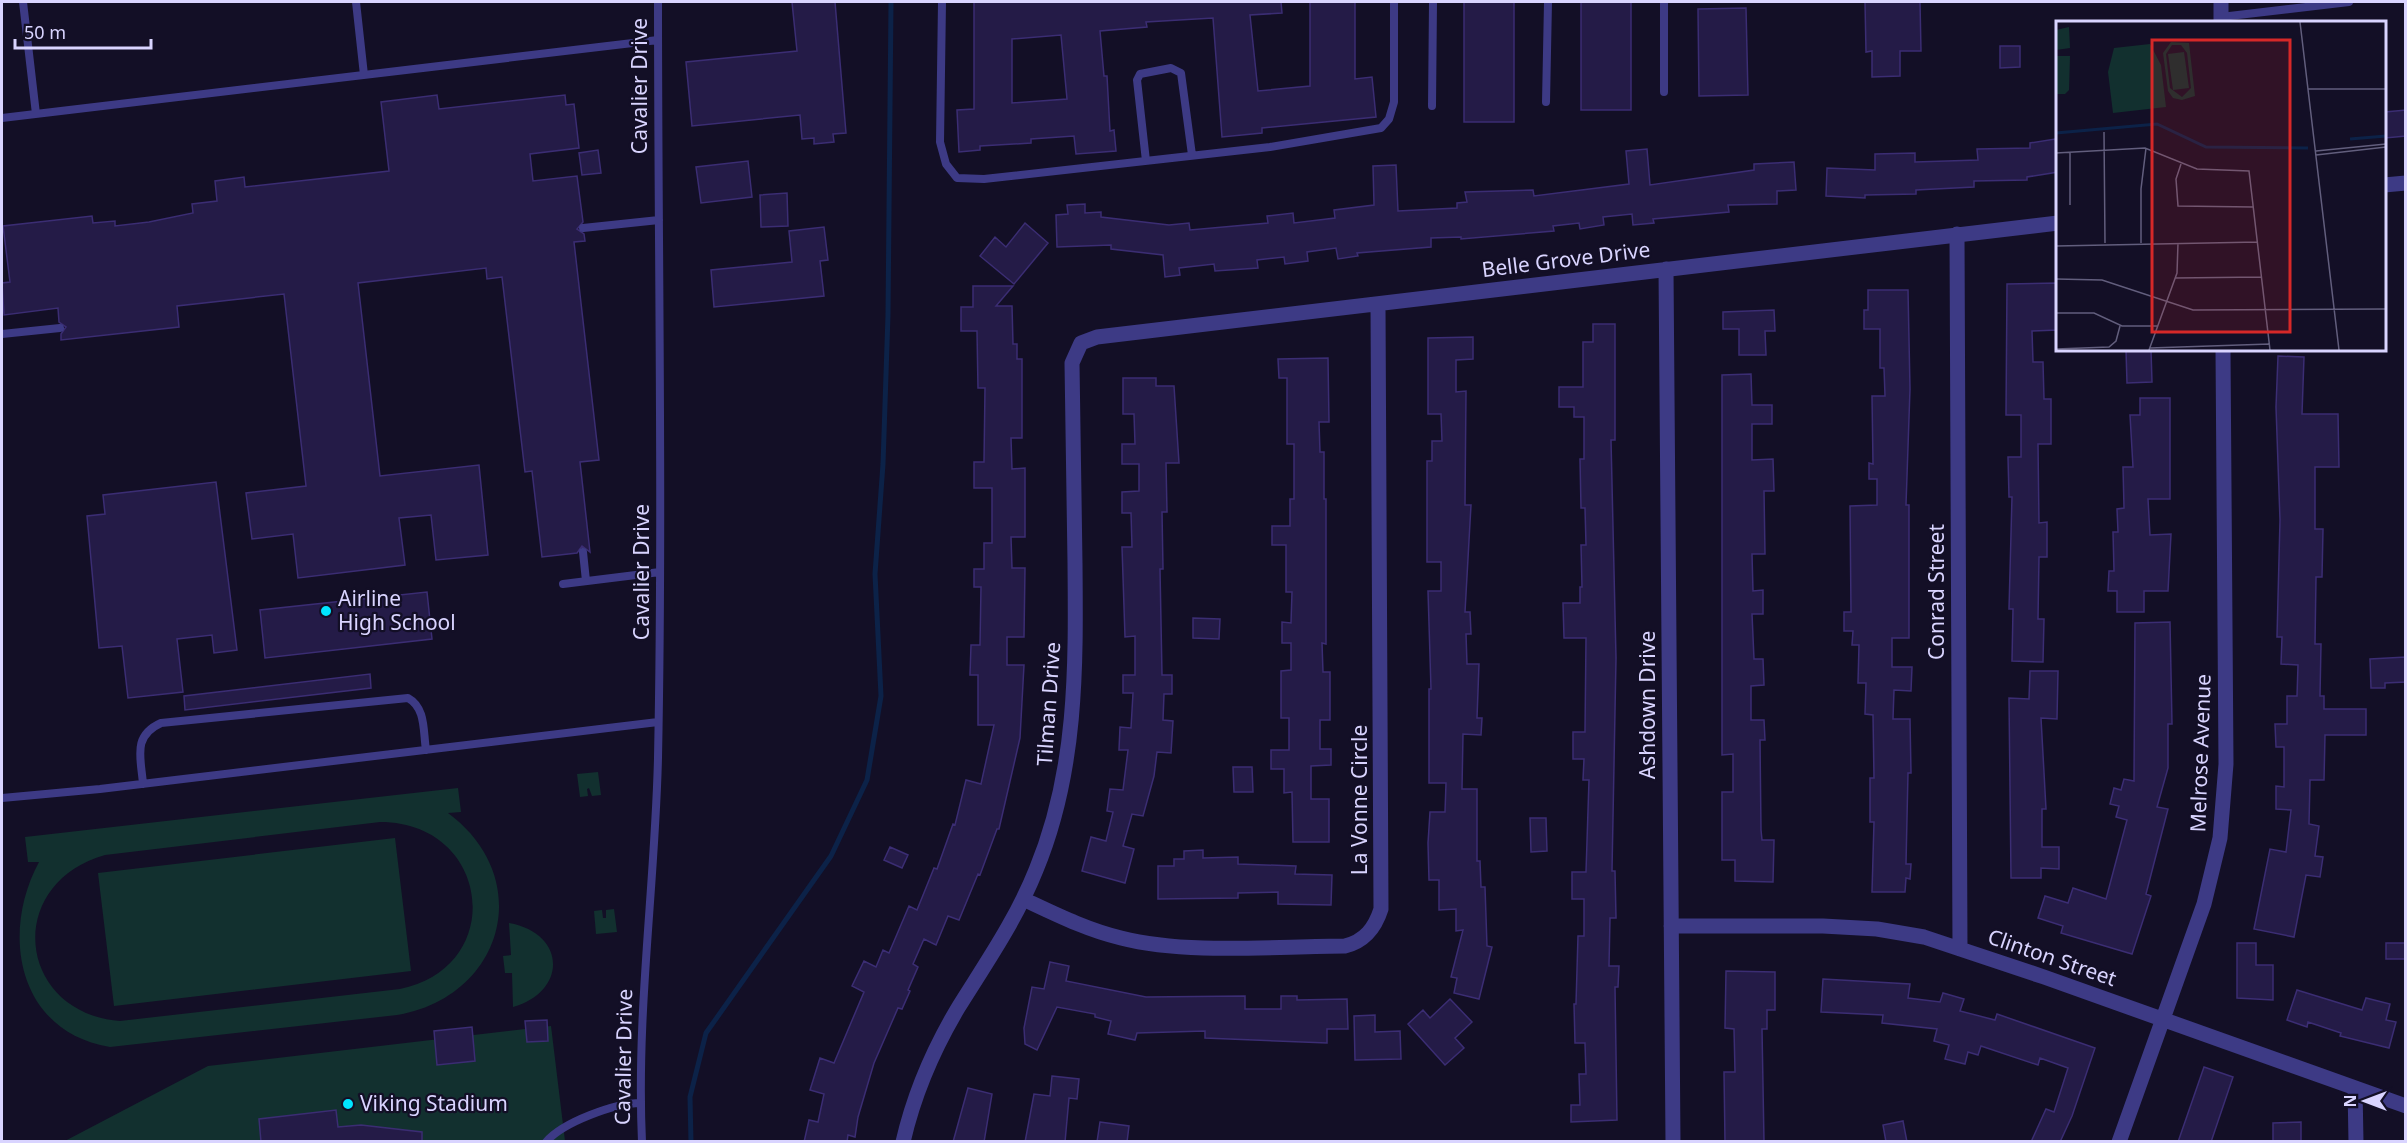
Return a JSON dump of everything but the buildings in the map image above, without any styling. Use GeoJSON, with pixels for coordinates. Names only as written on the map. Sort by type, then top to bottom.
{"type":"FeatureCollection","features":[{"type":"Feature","properties":{"kind":"street"},"geometry":{"type":"LineString","coordinates":[[2386,185],[2406,183]]}},
{"type":"Feature","properties":{"kind":"street","name":"Belle Grove Drive"},"geometry":{"type":"LineString","coordinates":[[1081,343],[1097,337],[2056,223]]}},
{"type":"Feature","properties":{"kind":"street","name":"Conrad Street"},"geometry":{"type":"LineString","coordinates":[[1957,234],[1960,949]]}},
{"type":"Feature","properties":{"kind":"street","name":"Ashdown Drive"},"geometry":{"type":"LineString","coordinates":[[1666,269],[1673,1142]]}},
{"type":"Feature","properties":{"kind":"street","name":"La Vonne Circle"},"geometry":{"type":"LineString","coordinates":[[1023,899],[1100,932],[1148,943],[1200,946],[1345,946],[1356,943],[1372,929],[1381,909],[1378,305]]}},
{"type":"Feature","properties":{"kind":"street","name":"Tilman Drive"},"geometry":{"type":"LineString","coordinates":[[903,1142],[921,1082],[937,1047],[1023,899],[1050,834],[1066,770],[1072,733],[1076,653],[1072,363],[1081,343]]}},
{"type":"Feature","properties":{"kind":"street","name":"Melrose Avenue"},"geometry":{"type":"LineString","coordinates":[[2119,1142],[2204,904],[2220,838],[2224,805],[2223,351]]}},
{"type":"Feature","properties":{"kind":"street","name":"Clinton Street"},"geometry":{"type":"LineString","coordinates":[[1671,926],[1877,929],[1907,933],[1960,949],[2406,1106]]}},
{"type":"Feature","properties":{"kind":"street"},"geometry":{"type":"LineString","coordinates":[[2355,1088],[2356,1142]]}},
{"type":"Feature","properties":{"kind":"lane"},"geometry":{"type":"LineString","coordinates":[[23,2],[36,114]]}},
{"type":"Feature","properties":{"kind":"lane"},"geometry":{"type":"LineString","coordinates":[[356,2],[364,75]]}},
{"type":"Feature","properties":{"kind":"lane","name":"Cavalier Drive"},"geometry":{"type":"LineString","coordinates":[[642,1142],[644,961],[657,813],[660,572],[658,2]]}},
{"type":"Feature","properties":{"kind":"lane"},"geometry":{"type":"LineString","coordinates":[[942,2],[940,142],[946,164],[957,178],[984,179],[1270,147],[1381,128],[1389,119],[1394,102],[1394,2]]}},
{"type":"Feature","properties":{"kind":"lane"},"geometry":{"type":"LineString","coordinates":[[1432,106],[1433,2]]}},
{"type":"Feature","properties":{"kind":"lane"},"geometry":{"type":"LineString","coordinates":[[1546,102],[1548,2]]}},
{"type":"Feature","properties":{"kind":"lane"},"geometry":{"type":"LineString","coordinates":[[1664,2],[1664,92]]}},
{"type":"Feature","properties":{"kind":"lane"},"geometry":{"type":"LineString","coordinates":[[2221,14],[2349,2]]}},
{"type":"Feature","properties":{"kind":"lane"},"geometry":{"type":"LineString","coordinates":[[2,118],[658,39]]}},
{"type":"Feature","properties":{"kind":"lane"},"geometry":{"type":"LineString","coordinates":[[1146,160],[1137,80],[1140,74],[1171,68],[1181,73],[1192,155]]}},
{"type":"Feature","properties":{"kind":"lane"},"geometry":{"type":"LineString","coordinates":[[583,228],[659,220]]}},
{"type":"Feature","properties":{"kind":"lane"},"geometry":{"type":"LineString","coordinates":[[2,334],[60,328]]}},
{"type":"Feature","properties":{"kind":"lane"},"geometry":{"type":"LineString","coordinates":[[583,552],[586,581]]}},
{"type":"Feature","properties":{"kind":"lane"},"geometry":{"type":"LineString","coordinates":[[564,584],[660,572]]}},
{"type":"Feature","properties":{"kind":"lane"},"geometry":{"type":"LineString","coordinates":[[143,784],[140,745],[142,736],[149,728],[161,723],[408,698],[416,702],[421,712],[426,750]]}},
{"type":"Feature","properties":{"kind":"lane"},"geometry":{"type":"LineString","coordinates":[[2,798],[143,784],[658,722]]}},
{"type":"Feature","properties":{"kind":"lane"},"geometry":{"type":"LineString","coordinates":[[546,1142],[563,1127],[626,1103],[641,1103]]}},
{"type":"Feature","properties":{"kind":"green space"},"geometry":{"type":"Polygon","coordinates":[[[598,772],[601,795],[592,796],[589,788],[587,789],[588,796],[580,797],[577,774],[598,772]]]}},
{"type":"Feature","properties":{"kind":"green space"},"geometry":{"type":"Polygon","coordinates":[[[458,788],[461,812],[448,813],[476,840],[492,870],[499,901],[496,932],[483,961],[462,985],[433,1004],[397,1015],[110,1047],[79,1038],[55,1022],[37,1001],[25,976],[20,948],[21,919],[27,890],[39,862],[28,862],[25,837],[458,788]],[[380,822],[105,855],[72,870],[50,892],[38,918],[36,946],[43,973],[60,996],[86,1013],[120,1021],[400,989],[435,976],[458,954],[470,926],[472,897],[464,869],[445,845],[417,828],[380,822]]]}},
{"type":"Feature","properties":{"kind":"green space"},"geometry":{"type":"Polygon","coordinates":[[[395,838],[411,971],[114,1006],[98,873],[395,838]]]}},
{"type":"Feature","properties":{"kind":"green space"},"geometry":{"type":"Polygon","coordinates":[[[614,909],[617,932],[596,934],[594,911],[602,910],[603,918],[606,918],[606,910],[614,909]]]}},
{"type":"Feature","properties":{"kind":"green space"},"geometry":{"type":"Polygon","coordinates":[[[509,923],[528,929],[541,938],[550,950],[553,963],[551,976],[544,989],[531,999],[513,1007],[512,973],[505,973],[503,956],[511,955],[509,923]]]}},
{"type":"Feature","properties":{"kind":"green space","name":"Viking Stadium"},"geometry":{"type":"Polygon","coordinates":[[[551,1026],[565,1141],[63,1142],[208,1066],[551,1026]]]}},
{"type":"Feature","properties":{"kind":"waterway"},"geometry":{"type":"LineString","coordinates":[[691,1142],[690,1097],[706,1033],[831,856],[867,780],[881,696],[875,574],[883,464],[888,315],[891,2]]}},
{"type":"Feature","properties":{"kind":"place","name":"Airline High School"},"geometry":{"type":"Point","coordinates":[326,611]}},
{"type":"Feature","properties":{"kind":"place","name":"Viking Stadium"},"geometry":{"type":"Point","coordinates":[348,1104]}}]}
